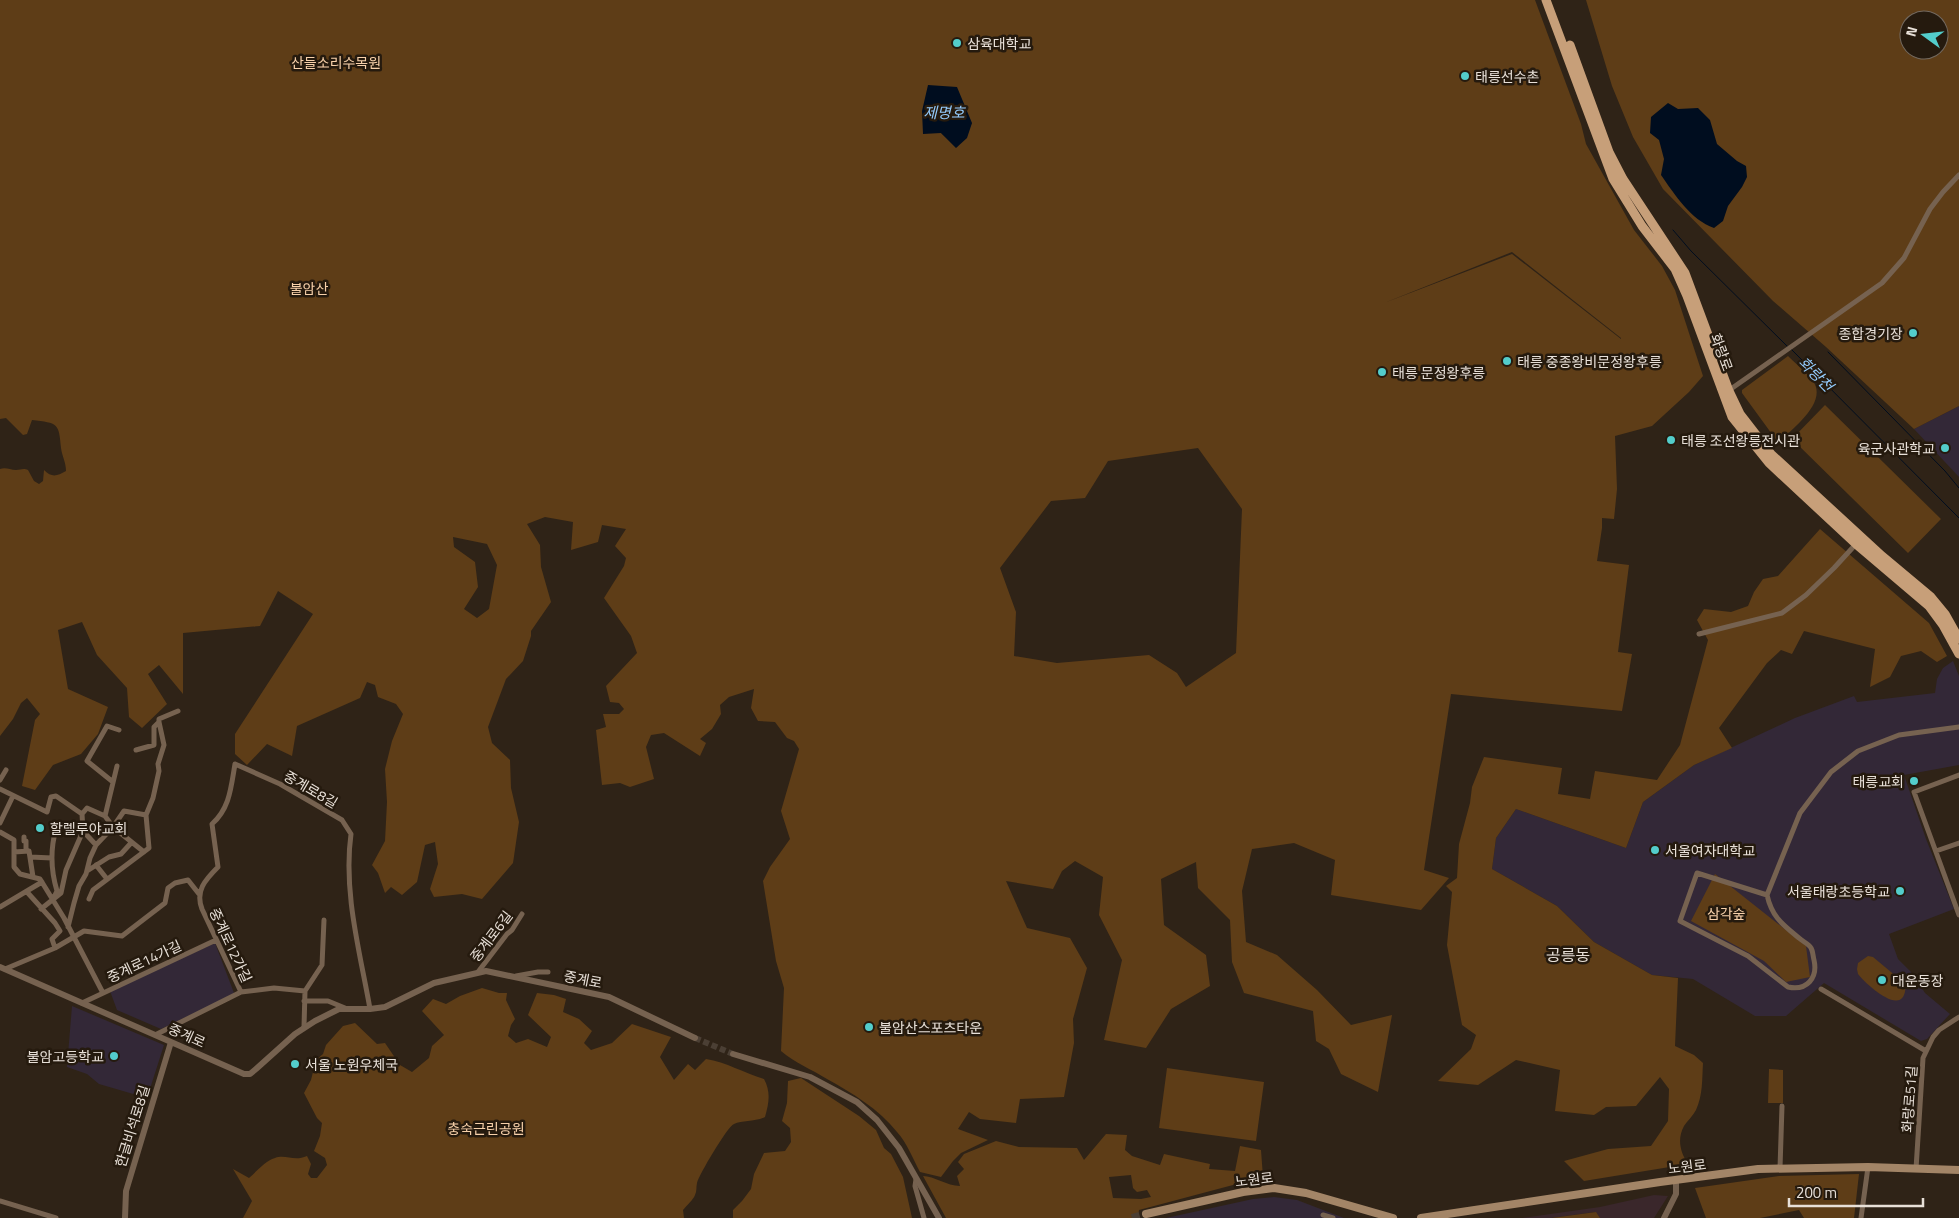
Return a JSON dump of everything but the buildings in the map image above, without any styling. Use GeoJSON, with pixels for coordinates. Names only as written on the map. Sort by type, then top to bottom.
{"type":"FeatureCollection","features":[{"type":"Feature","properties":{"kind":"main road","name":"화랑로"},"geometry":{"type":"LineString","coordinates":[[1546,0],[1613,179],[1642,226],[1674,270],[1726,392],[1740,414],[1771,454],[1859,541],[1931,597],[1945,614],[1955,633],[1959,654]]}},
{"type":"Feature","properties":{"kind":"main road","name":"화랑로"},"geometry":{"type":"LineString","coordinates":[[1552,0],[1609,152],[1623,179],[1685,273],[1726,392]]}},
{"type":"Feature","properties":{"kind":"main road","name":"노원로"},"geometry":{"type":"LineString","coordinates":[[1421,1218],[1676,1180],[1780,1168],[1868,1167],[1959,1170]]}},
{"type":"Feature","properties":{"kind":"main road","name":"노원로"},"geometry":{"type":"LineString","coordinates":[[1146,1214],[1243,1192],[1274,1188],[1306,1193],[1394,1218]]}},
{"type":"Feature","properties":{"kind":"street"},"geometry":{"type":"LineString","coordinates":[[1726,392],[1882,283],[1904,258],[1930,209],[1959,175]]}},
{"type":"Feature","properties":{"kind":"street"},"geometry":{"type":"LineString","coordinates":[[1699,634],[1782,613],[1806,595],[1859,541]]}},
{"type":"Feature","properties":{"kind":"street"},"geometry":{"type":"LineString","coordinates":[[136,750],[154,745],[154,727],[160,722],[159,719],[178,711]]}},
{"type":"Feature","properties":{"kind":"street"},"geometry":{"type":"LineString","coordinates":[[89,899],[92,890],[149,848],[146,815],[153,798],[159,771],[158,764],[164,745],[160,722]]}},
{"type":"Feature","properties":{"kind":"street"},"geometry":{"type":"LineString","coordinates":[[113,782],[87,761],[107,726],[120,730]]}},
{"type":"Feature","properties":{"kind":"street"},"geometry":{"type":"LineString","coordinates":[[1767,895],[1697,872],[1680,921],[1748,956],[1788,987],[1796,989],[1812,980],[1815,968],[1811,948],[1778,920],[1770,909],[1767,895],[1800,813],[1831,772],[1858,751],[1899,735],[1959,727]]}},
{"type":"Feature","properties":{"kind":"street","name":"중계로8길"},"geometry":{"type":"LineString","coordinates":[[198,894],[218,867],[212,824],[220,817],[226,806],[235,764],[280,784],[342,820],[351,834],[348,851],[351,898],[370,1009]]}},
{"type":"Feature","properties":{"kind":"street"},"geometry":{"type":"LineString","coordinates":[[105,816],[117,766]]}},
{"type":"Feature","properties":{"kind":"street"},"geometry":{"type":"LineString","coordinates":[[0,780],[6,770]]}},
{"type":"Feature","properties":{"kind":"street"},"geometry":{"type":"LineString","coordinates":[[1959,774],[1914,792],[1959,915]]}},
{"type":"Feature","properties":{"kind":"street"},"geometry":{"type":"LineString","coordinates":[[0,789],[47,812],[50,797],[56,796],[82,814]]}},
{"type":"Feature","properties":{"kind":"street"},"geometry":{"type":"LineString","coordinates":[[0,823],[13,796]]}},
{"type":"Feature","properties":{"kind":"street"},"geometry":{"type":"LineString","coordinates":[[41,909],[61,893],[66,870],[83,831],[82,814],[87,808],[105,816],[113,827],[144,852]]}},
{"type":"Feature","properties":{"kind":"street"},"geometry":{"type":"LineString","coordinates":[[68,927],[79,886],[87,871],[96,845],[113,827],[124,811],[146,815]]}},
{"type":"Feature","properties":{"kind":"street"},"geometry":{"type":"LineString","coordinates":[[52,899],[57,891],[53,878],[52,858],[56,829]]}},
{"type":"Feature","properties":{"kind":"street"},"geometry":{"type":"LineString","coordinates":[[83,831],[96,845]]}},
{"type":"Feature","properties":{"kind":"street"},"geometry":{"type":"LineString","coordinates":[[0,832],[14,840],[14,867],[20,874],[41,880],[53,878]]}},
{"type":"Feature","properties":{"kind":"street"},"geometry":{"type":"LineString","coordinates":[[24,836],[26,851]]}},
{"type":"Feature","properties":{"kind":"street"},"geometry":{"type":"LineString","coordinates":[[87,871],[109,857],[121,854],[131,843]]}},
{"type":"Feature","properties":{"kind":"street"},"geometry":{"type":"LineString","coordinates":[[1936,851],[1959,843]]}},
{"type":"Feature","properties":{"kind":"street"},"geometry":{"type":"LineString","coordinates":[[14,852],[29,851],[33,877]]}},
{"type":"Feature","properties":{"kind":"street"},"geometry":{"type":"LineString","coordinates":[[30,857],[52,858]]}},
{"type":"Feature","properties":{"kind":"street"},"geometry":{"type":"LineString","coordinates":[[96,865],[107,879]]}},
{"type":"Feature","properties":{"kind":"street"},"geometry":{"type":"LineString","coordinates":[[41,880],[103,993]]}},
{"type":"Feature","properties":{"kind":"street"},"geometry":{"type":"LineString","coordinates":[[0,907],[27,892],[41,880]]}},
{"type":"Feature","properties":{"kind":"street","name":"중계로"},"geometry":{"type":"LineString","coordinates":[[3,968],[55,948],[84,931],[122,936],[166,904],[168,888],[175,883],[188,880],[198,894]]}},
{"type":"Feature","properties":{"kind":"street"},"geometry":{"type":"LineString","coordinates":[[27,892],[60,931],[52,939],[55,948]]}},
{"type":"Feature","properties":{"kind":"street","name":"중계로12가길"},"geometry":{"type":"LineString","coordinates":[[198,894],[201,907],[241,992]]}},
{"type":"Feature","properties":{"kind":"street","name":"중계로6길"},"geometry":{"type":"LineString","coordinates":[[478,972],[512,930],[522,914]]}},
{"type":"Feature","properties":{"kind":"street"},"geometry":{"type":"LineString","coordinates":[[304,1028],[305,991],[322,965],[324,920]]}},
{"type":"Feature","properties":{"kind":"street","name":"중계로14가길"},"geometry":{"type":"LineString","coordinates":[[82,1003],[216,940]]}},
{"type":"Feature","properties":{"kind":"street","name":"중계로"},"geometry":{"type":"LineString","coordinates":[[3,968],[219,1064],[241,1073],[250,1074],[304,1028],[339,1009],[385,1007],[434,983],[478,972],[515,977],[609,997],[695,1038]]}},
{"type":"Feature","properties":{"kind":"street"},"geometry":{"type":"LineString","coordinates":[[515,977],[548,972]]}},
{"type":"Feature","properties":{"kind":"street"},"geometry":{"type":"LineString","coordinates":[[155,1035],[241,992],[274,988],[305,991]]}},
{"type":"Feature","properties":{"kind":"street"},"geometry":{"type":"LineString","coordinates":[[1821,988],[1926,1051]]}},
{"type":"Feature","properties":{"kind":"street","name":"중계로"},"geometry":{"type":"LineString","coordinates":[[304,1001],[328,1001],[346,1008]]}},
{"type":"Feature","properties":{"kind":"street","name":"화랑로51길"},"geometry":{"type":"LineString","coordinates":[[1916,1169],[1922,1070],[1926,1051],[1939,1030],[1959,1017]]}},
{"type":"Feature","properties":{"kind":"street","name":"한글비석로8길"},"geometry":{"type":"LineString","coordinates":[[125,1218],[126,1191],[171,1042]]}},
{"type":"Feature","properties":{"kind":"street"},"geometry":{"type":"LineString","coordinates":[[733,1054],[807,1076],[832,1087],[857,1102],[877,1120],[899,1148],[939,1218]]}},
{"type":"Feature","properties":{"kind":"street"},"geometry":{"type":"LineString","coordinates":[[1780,1168],[1782,1106]]}},
{"type":"Feature","properties":{"kind":"street"},"geometry":{"type":"LineString","coordinates":[[1861,1218],[1868,1167]]}},
{"type":"Feature","properties":{"kind":"street"},"geometry":{"type":"LineString","coordinates":[[916,1179],[915,1186],[924,1218]]}},
{"type":"Feature","properties":{"kind":"street"},"geometry":{"type":"LineString","coordinates":[[1664,1218],[1676,1194],[1676,1180]]}},
{"type":"Feature","properties":{"kind":"street"},"geometry":{"type":"LineString","coordinates":[[0,1201],[56,1218]]}},
{"type":"Feature","properties":{"kind":"street"},"geometry":{"type":"LineString","coordinates":[[1323,1215],[1333,1218]]}},
{"type":"Feature","properties":{"kind":"shaded area","name":"육군사관학교"},"geometry":{"type":"Polygon","coordinates":[[[1959,406],[1959,477],[1914,429],[1959,406]]]}},
{"type":"Feature","properties":{"kind":"shaded area","name":"서울여자대학교"},"geometry":{"type":"Polygon","coordinates":[[[1953,661],[1959,676],[1959,765],[1904,775],[1926,839],[1954,909],[1889,934],[1898,959],[1912,973],[1925,993],[1950,1014],[1927,1039],[1921,1041],[1824,983],[1786,1016],[1755,1016],[1693,979],[1652,975],[1594,942],[1557,906],[1492,869],[1496,838],[1516,809],[1626,848],[1643,802],[1694,765],[1795,718],[1854,696],[1857,702],[1935,693],[1937,679],[1943,668],[1953,661]]]}},
{"type":"Feature","properties":{"kind":"shaded area"},"geometry":{"type":"Polygon","coordinates":[[[215,943],[234,993],[161,1029],[117,1010],[110,991],[215,943]]]}},
{"type":"Feature","properties":{"kind":"shaded area","name":"불암고등학교"},"geometry":{"type":"Polygon","coordinates":[[[72,1006],[164,1045],[147,1098],[99,1084],[87,1074],[67,1067],[72,1006]]]}},
{"type":"Feature","properties":{"kind":"shaded area"},"geometry":{"type":"Polygon","coordinates":[[[1654,1195],[1668,1196],[1654,1218],[1600,1218],[1595,1212],[1552,1218],[1522,1218],[1600,1207],[1654,1195]]]}},
{"type":"Feature","properties":{"kind":"shaded area"},"geometry":{"type":"Polygon","coordinates":[[[1274,1197],[1297,1200],[1344,1218],[1166,1218],[1253,1199],[1274,1197]]]}},
{"type":"Feature","properties":{"kind":"green space","name":"불암산"},"geometry":{"type":"Polygon","coordinates":[[[0,0],[1535,0],[1581,124],[1586,144],[1634,230],[1662,266],[1675,290],[1703,376],[1689,392],[1652,426],[1615,436],[1617,489],[1614,519],[1602,518],[1597,561],[1629,565],[1618,652],[1632,654],[1622,711],[1451,694],[1424,870],[1449,878],[1421,910],[1331,895],[1335,860],[1294,843],[1252,849],[1242,891],[1246,942],[1277,955],[1317,990],[1351,1025],[1392,1015],[1378,1092],[1341,1074],[1329,1049],[1316,1041],[1313,1011],[1244,993],[1232,962],[1230,920],[1198,888],[1196,862],[1161,879],[1164,925],[1206,955],[1210,986],[1171,1009],[1146,1048],[1104,1040],[1122,960],[1099,915],[1103,877],[1075,861],[1062,871],[1053,889],[1006,881],[1027,928],[1070,938],[1087,968],[1073,1019],[1074,1043],[1064,1097],[1020,1099],[1016,1123],[980,1119],[969,1112],[958,1129],[988,1140],[961,1153],[941,1177],[920,1172],[901,1136],[874,1109],[781,1051],[784,988],[776,961],[763,881],[770,867],[790,839],[781,811],[799,749],[794,741],[787,738],[775,722],[758,721],[751,708],[754,689],[729,697],[720,705],[721,714],[712,729],[700,739],[706,743],[700,756],[664,733],[651,735],[646,747],[654,779],[630,787],[620,783],[602,785],[596,730],[606,727],[603,714],[619,714],[624,709],[619,703],[610,702],[606,686],[637,653],[631,636],[604,598],[624,566],[626,558],[615,546],[626,529],[602,525],[598,542],[571,550],[573,522],[545,517],[527,524],[540,545],[541,567],[551,602],[531,631],[523,661],[506,679],[488,727],[492,743],[510,760],[511,788],[519,822],[513,863],[482,899],[462,894],[434,897],[430,889],[438,864],[435,842],[425,845],[417,882],[402,895],[391,887],[385,893],[378,873],[372,865],[385,841],[387,802],[385,769],[392,741],[403,714],[396,704],[378,697],[375,685],[367,682],[360,698],[297,726],[292,756],[267,744],[247,765],[235,754],[235,734],[313,614],[278,591],[260,626],[183,633],[183,694],[159,665],[148,674],[167,704],[142,728],[129,717],[127,688],[97,655],[82,622],[58,630],[68,689],[108,707],[98,734],[81,754],[53,765],[35,790],[22,786],[35,720],[40,714],[27,698],[21,703],[13,719],[0,736],[0,469],[28,470],[34,481],[39,484],[43,481],[44,470],[55,475],[66,471],[66,468],[56,426],[47,422],[32,420],[27,434],[23,435],[6,418],[0,419],[0,0]],[[972,123],[923,133],[941,133],[957,147],[972,123]],[[1512,252],[1384,303],[1512,254],[1621,339],[1512,252]],[[1198,448],[1108,461],[1085,498],[1051,501],[1000,568],[1016,612],[1014,656],[1057,663],[1149,655],[1177,673],[1186,687],[1236,653],[1242,509],[1198,448]],[[453,537],[454,547],[475,562],[478,587],[464,609],[477,618],[489,609],[497,565],[487,544],[453,537]]]}},
{"type":"Feature","properties":{"kind":"green space"},"geometry":{"type":"Polygon","coordinates":[[[1586,0],[1959,0],[1959,406],[1914,429],[1826,347],[1773,301],[1663,189],[1633,137],[1612,86],[1586,0]]]}},
{"type":"Feature","properties":{"kind":"green space"},"geometry":{"type":"Polygon","coordinates":[[[1788,356],[1813,381],[1816,397],[1813,406],[1800,422],[1780,441],[1777,441],[1742,393],[1742,390],[1788,356]]]}},
{"type":"Feature","properties":{"kind":"green space"},"geometry":{"type":"Polygon","coordinates":[[[1825,405],[1941,519],[1908,553],[1792,439],[1825,405]]]}},
{"type":"Feature","properties":{"kind":"green space"},"geometry":{"type":"Polygon","coordinates":[[[1820,529],[1929,623],[1947,656],[1937,662],[1921,651],[1901,656],[1890,677],[1870,687],[1875,649],[1804,631],[1792,654],[1781,650],[1767,663],[1719,728],[1732,748],[1694,765],[1643,802],[1626,848],[1516,809],[1496,838],[1492,869],[1557,906],[1594,942],[1652,975],[1678,978],[1675,1046],[1694,1055],[1703,1063],[1700,1099],[1695,1112],[1684,1126],[1680,1141],[1681,1150],[1688,1164],[1584,1181],[1564,1161],[1608,1149],[1651,1146],[1668,1121],[1669,1089],[1660,1077],[1636,1106],[1606,1107],[1594,1115],[1555,1111],[1560,1070],[1516,1060],[1478,1085],[1438,1081],[1471,1049],[1476,1035],[1462,1025],[1447,945],[1452,892],[1446,886],[1457,878],[1459,844],[1470,803],[1472,787],[1484,757],[1562,768],[1558,794],[1590,799],[1595,771],[1657,780],[1680,745],[1708,640],[1697,620],[1704,609],[1731,612],[1748,606],[1754,592],[1763,579],[1778,576],[1820,529]]]}},
{"type":"Feature","properties":{"kind":"green space","name":"삼각숲"},"geometry":{"type":"Polygon","coordinates":[[[1715,874],[1806,946],[1810,977],[1786,982],[1764,961],[1691,921],[1715,874]]]}},
{"type":"Feature","properties":{"kind":"green space","name":"대운동장"},"geometry":{"type":"Polygon","coordinates":[[[1868,956],[1873,957],[1903,982],[1905,993],[1903,997],[1899,1000],[1887,998],[1873,989],[1858,974],[1858,963],[1868,956]]]}},
{"type":"Feature","properties":{"kind":"green space","name":"충숙근린공원"},"geometry":{"type":"Polygon","coordinates":[[[482,988],[499,993],[507,993],[506,1000],[515,1019],[508,1036],[516,1043],[528,1039],[547,1047],[551,1037],[528,1015],[537,993],[554,995],[566,999],[563,1012],[579,1019],[592,1031],[584,1043],[591,1050],[612,1043],[632,1024],[671,1037],[660,1057],[674,1080],[688,1064],[695,1070],[706,1059],[764,1079],[768,1088],[769,1098],[765,1117],[737,1123],[730,1127],[703,1171],[697,1183],[694,1197],[683,1210],[684,1218],[243,1218],[252,1201],[233,1169],[249,1178],[271,1159],[279,1157],[302,1158],[307,1156],[311,1164],[308,1174],[311,1178],[317,1178],[327,1165],[325,1158],[314,1151],[320,1136],[322,1123],[317,1118],[304,1093],[311,1080],[316,1060],[323,1054],[326,1045],[343,1026],[355,1023],[377,1044],[385,1043],[400,1065],[412,1072],[429,1058],[432,1046],[444,1035],[422,1011],[433,999],[446,1004],[460,996],[482,988]]]}},
{"type":"Feature","properties":{"kind":"green space"},"geometry":{"type":"Polygon","coordinates":[[[1167,1068],[1264,1082],[1256,1141],[1159,1128],[1167,1068]]]}},
{"type":"Feature","properties":{"kind":"green space"},"geometry":{"type":"Polygon","coordinates":[[[1769,1069],[1783,1070],[1783,1103],[1768,1103],[1769,1069]]]}},
{"type":"Feature","properties":{"kind":"green space"},"geometry":{"type":"Polygon","coordinates":[[[801,1078],[859,1116],[876,1130],[884,1148],[891,1154],[903,1177],[912,1218],[733,1218],[733,1210],[751,1189],[754,1174],[764,1153],[785,1151],[791,1142],[790,1128],[782,1121],[787,1103],[788,1081],[801,1078]]]}},
{"type":"Feature","properties":{"kind":"green space"},"geometry":{"type":"Polygon","coordinates":[[[1106,1134],[1127,1135],[1125,1150],[1132,1156],[1160,1165],[1164,1154],[1210,1164],[1209,1169],[1235,1171],[1240,1146],[1261,1150],[1263,1177],[1139,1210],[1138,1218],[946,1218],[923,1176],[960,1186],[957,1176],[964,1169],[958,1162],[964,1154],[996,1141],[1019,1147],[1077,1148],[1084,1160],[1106,1134]],[[1131,1175],[1109,1177],[1113,1198],[1141,1199],[1151,1197],[1147,1190],[1137,1192],[1133,1188],[1131,1175]]]}},
{"type":"Feature","properties":{"kind":"green space"},"geometry":{"type":"Polygon","coordinates":[[[1859,1174],[1854,1218],[1804,1218],[1799,1210],[1760,1218],[1706,1218],[1695,1188],[1779,1176],[1859,1174]]]}},
{"type":"Feature","properties":{"kind":"green space"},"geometry":{"type":"Polygon","coordinates":[[[1596,1212],[1600,1218],[1552,1218],[1596,1212]]]}},
{"type":"Feature","properties":{"kind":"water","name":"제명호"},"geometry":{"type":"Polygon","coordinates":[[[928,85],[957,87],[972,123],[967,138],[956,148],[941,133],[923,134],[922,111],[928,85]]]}},
{"type":"Feature","properties":{"kind":"water"},"geometry":{"type":"Polygon","coordinates":[[[1668,103],[1678,109],[1698,108],[1710,120],[1717,144],[1746,166],[1747,177],[1742,187],[1728,206],[1723,221],[1714,228],[1691,213],[1661,175],[1664,159],[1659,140],[1650,133],[1651,117],[1668,103]]]}},
{"type":"Feature","properties":{"kind":"waterway","name":"화랑천"},"geometry":{"type":"LineString","coordinates":[[1673,230],[1691,251],[1788,347]]}},
{"type":"Feature","properties":{"kind":"waterway","name":"화랑천"},"geometry":{"type":"LineString","coordinates":[[1791,349],[1959,518]]}},
{"type":"Feature","properties":{"kind":"waterway"},"geometry":{"type":"LineString","coordinates":[[1828,352],[1945,471],[1959,488]]}},
{"type":"Feature","properties":{"kind":"tunnel"},"geometry":{"type":"LineString","coordinates":[[695,1038],[733,1054]]}},
{"type":"Feature","properties":{"kind":"tunnel"},"geometry":{"type":"LineString","coordinates":[[1132,1218],[1146,1214]]}},
{"type":"Feature","properties":{"kind":"place","name":"삼육대학교"},"geometry":{"type":"Point","coordinates":[957,43]}},
{"type":"Feature","properties":{"kind":"place","name":"태릉선수촌"},"geometry":{"type":"Point","coordinates":[1465,76]}},
{"type":"Feature","properties":{"kind":"place","name":"종합경기장"},"geometry":{"type":"Point","coordinates":[1913,333]}},
{"type":"Feature","properties":{"kind":"place","name":"태릉 중종왕비문정왕후릉"},"geometry":{"type":"Point","coordinates":[1507,361]}},
{"type":"Feature","properties":{"kind":"place","name":"태릉 문정왕후릉"},"geometry":{"type":"Point","coordinates":[1382,372]}},
{"type":"Feature","properties":{"kind":"place","name":"태릉 조선왕릉전시관"},"geometry":{"type":"Point","coordinates":[1671,440]}},
{"type":"Feature","properties":{"kind":"place","name":"육군사관학교"},"geometry":{"type":"Point","coordinates":[1945,448]}},
{"type":"Feature","properties":{"kind":"place","name":"태릉교회"},"geometry":{"type":"Point","coordinates":[1914,781]}},
{"type":"Feature","properties":{"kind":"place","name":"할렐루야교회"},"geometry":{"type":"Point","coordinates":[40,828]}},
{"type":"Feature","properties":{"kind":"place","name":"서울여자대학교"},"geometry":{"type":"Point","coordinates":[1655,850]}},
{"type":"Feature","properties":{"kind":"place","name":"서울태랑초등학교"},"geometry":{"type":"Point","coordinates":[1900,891]}},
{"type":"Feature","properties":{"kind":"place","name":"대운동장"},"geometry":{"type":"Point","coordinates":[1882,980]}},
{"type":"Feature","properties":{"kind":"place","name":"불암산스포츠타운"},"geometry":{"type":"Point","coordinates":[869,1027]}},
{"type":"Feature","properties":{"kind":"place","name":"불암고등학교"},"geometry":{"type":"Point","coordinates":[114,1056]}},
{"type":"Feature","properties":{"kind":"place","name":"서울 노원우체국"},"geometry":{"type":"Point","coordinates":[295,1064]}},
{"type":"Feature","properties":{"kind":"district","name":"공릉동"},"geometry":{"type":"Point","coordinates":[1568,955]}},
{"type":"Feature","properties":{"kind":"park label","name":"산들소리수목원"},"geometry":{"type":"Point","coordinates":[336,62]}}]}
